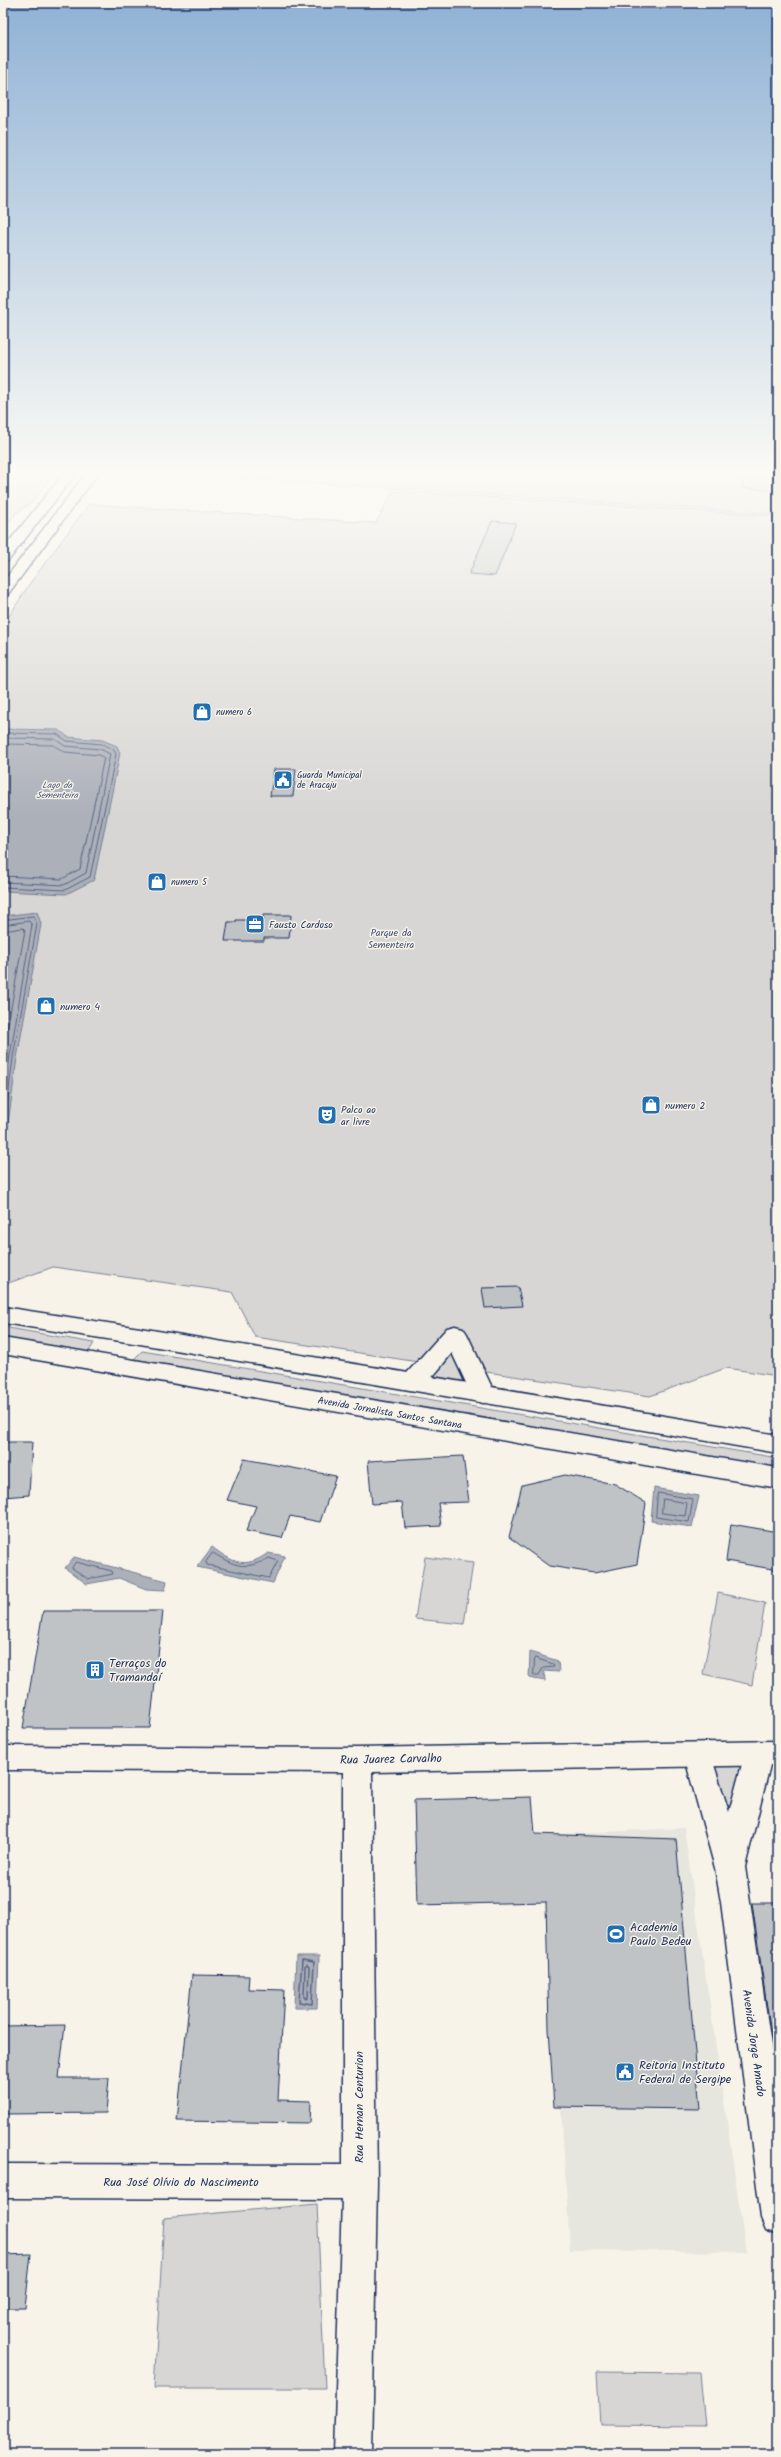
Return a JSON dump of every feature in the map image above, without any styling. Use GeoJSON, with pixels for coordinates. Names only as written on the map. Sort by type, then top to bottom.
{"type":"FeatureCollection","features":[{"type":"Feature","properties":{"kind":"main road"},"geometry":{"type":"LineString","coordinates":[[3,1315],[140,1336],[778,1444]]}},
{"type":"Feature","properties":{"kind":"main road"},"geometry":{"type":"LineString","coordinates":[[411,1382],[424,1370],[455,1334],[483,1394]]}},
{"type":"Feature","properties":{"kind":"main road"},"geometry":{"type":"LineString","coordinates":[[94,1362],[100,1346],[105,1342],[140,1336]]}},
{"type":"Feature","properties":{"kind":"main road","name":"Avenida Jornalista Santos Santana"},"geometry":{"type":"LineString","coordinates":[[3,1346],[778,1478]]}},
{"type":"Feature","properties":{"kind":"main road","name":"Rua Juarez Carvalho"},"geometry":{"type":"LineString","coordinates":[[3,1758],[357,1760],[769,1753]]}},
{"type":"Feature","properties":{"kind":"main road","name":"Avenida Jorge Amado"},"geometry":{"type":"LineString","coordinates":[[730,1868],[769,1753]]}},
{"type":"Feature","properties":{"kind":"main road","name":"Avenida Jorge Amado"},"geometry":{"type":"LineString","coordinates":[[698,1755],[730,1868],[778,2218]]}},
{"type":"Feature","properties":{"kind":"main road","name":"Rua Hernan Centurion"},"geometry":{"type":"LineString","coordinates":[[353,2454],[360,2182],[357,1760]]}},
{"type":"Feature","properties":{"kind":"main road","name":"Rua José Olívio do Nascimento"},"geometry":{"type":"LineString","coordinates":[[3,2182],[360,2182]]}},
{"type":"Feature","properties":{"kind":"shaded area"},"geometry":{"type":"Polygon","coordinates":[[[684,1828],[746,2252],[570,2250],[544,1835],[684,1828]]]}},
{"type":"Feature","properties":{"kind":"green space","name":"Parque da Sementeira"},"geometry":{"type":"Polygon","coordinates":[[[28,587],[778,587],[778,1376],[726,1368],[650,1396],[459,1368],[464,1382],[427,1377],[438,1365],[255,1337],[232,1292],[53,1267],[3,1285],[3,626],[28,587]]]}},
{"type":"Feature","properties":{"kind":"green space"},"geometry":{"type":"Polygon","coordinates":[[[3,1327],[94,1343],[88,1353],[3,1338],[3,1327]]]}},
{"type":"Feature","properties":{"kind":"green space"},"geometry":{"type":"Polygon","coordinates":[[[142,1351],[778,1458],[778,1470],[134,1359],[142,1351]]]}},
{"type":"Feature","properties":{"kind":"green space"},"geometry":{"type":"Polygon","coordinates":[[[425,1557],[473,1563],[464,1624],[415,1619],[425,1557]]]}},
{"type":"Feature","properties":{"kind":"green space"},"geometry":{"type":"Polygon","coordinates":[[[718,1593],[765,1603],[752,1685],[703,1674],[718,1593]]]}},
{"type":"Feature","properties":{"kind":"green space"},"geometry":{"type":"Polygon","coordinates":[[[759,1753],[730,1868],[698,1755],[759,1753]]]}},
{"type":"Feature","properties":{"kind":"green space"},"geometry":{"type":"Polygon","coordinates":[[[317,2204],[325,2388],[154,2388],[164,2218],[317,2204]]]}},
{"type":"Feature","properties":{"kind":"green space"},"geometry":{"type":"Polygon","coordinates":[[[597,2372],[700,2373],[705,2426],[600,2425],[597,2372]]]}},
{"type":"Feature","properties":{"kind":"water","name":"Lago da Sementeira"},"geometry":{"type":"Polygon","coordinates":[[[3,729],[59,730],[68,737],[102,740],[117,746],[120,753],[94,880],[66,894],[3,891],[3,729]]]}},
{"type":"Feature","properties":{"kind":"water"},"geometry":{"type":"Polygon","coordinates":[[[37,912],[41,924],[17,1058],[3,1160],[3,916],[37,912]]]}},
{"type":"Feature","properties":{"kind":"water"},"geometry":{"type":"Polygon","coordinates":[[[654,1488],[699,1496],[692,1527],[651,1521],[654,1488]]]}},
{"type":"Feature","properties":{"kind":"water"},"geometry":{"type":"Polygon","coordinates":[[[212,1547],[232,1560],[245,1563],[260,1558],[268,1553],[285,1556],[273,1583],[197,1567],[212,1547]]]}},
{"type":"Feature","properties":{"kind":"water"},"geometry":{"type":"Polygon","coordinates":[[[74,1557],[167,1581],[165,1590],[146,1589],[119,1578],[87,1584],[65,1568],[74,1557]]]}},
{"type":"Feature","properties":{"kind":"water"},"geometry":{"type":"Polygon","coordinates":[[[530,1652],[558,1661],[559,1672],[544,1671],[545,1681],[529,1678],[530,1652]]]}},
{"type":"Feature","properties":{"kind":"water"},"geometry":{"type":"Polygon","coordinates":[[[296,1956],[319,1956],[317,2008],[294,2008],[296,1956]]]}},
{"type":"Feature","properties":{"kind":"building"},"geometry":{"type":"Polygon","coordinates":[[[274,769],[296,769],[293,796],[270,796],[274,769]]]}},
{"type":"Feature","properties":{"kind":"building"},"geometry":{"type":"Polygon","coordinates":[[[263,915],[291,915],[289,938],[264,938],[264,941],[225,941],[228,922],[236,922],[236,920],[263,920],[263,915]]]}},
{"type":"Feature","properties":{"kind":"building"},"geometry":{"type":"Polygon","coordinates":[[[518,1287],[522,1306],[485,1308],[482,1288],[518,1287]]]}},
{"type":"Feature","properties":{"kind":"building"},"geometry":{"type":"Polygon","coordinates":[[[3,1442],[32,1442],[29,1495],[3,1497],[3,1442]]]}},
{"type":"Feature","properties":{"kind":"building"},"geometry":{"type":"Polygon","coordinates":[[[463,1456],[469,1502],[438,1503],[441,1526],[405,1528],[402,1502],[372,1504],[368,1461],[463,1456]]]}},
{"type":"Feature","properties":{"kind":"building"},"geometry":{"type":"Polygon","coordinates":[[[244,1459],[336,1476],[320,1522],[290,1516],[282,1538],[246,1531],[256,1506],[227,1500],[244,1459]]]}},
{"type":"Feature","properties":{"kind":"building"},"geometry":{"type":"Polygon","coordinates":[[[565,1475],[615,1484],[646,1503],[637,1564],[594,1573],[549,1566],[509,1537],[522,1485],[565,1475]]]}},
{"type":"Feature","properties":{"kind":"building"},"geometry":{"type":"Polygon","coordinates":[[[731,1524],[778,1532],[778,1570],[726,1561],[731,1524]]]}},
{"type":"Feature","properties":{"kind":"building","name":"Terraços do Tramandaí"},"geometry":{"type":"Polygon","coordinates":[[[43,1611],[163,1611],[150,1728],[23,1728],[43,1611]]]}},
{"type":"Feature","properties":{"kind":"building"},"geometry":{"type":"Polygon","coordinates":[[[532,1797],[535,1834],[676,1839],[700,2109],[554,2107],[549,2029],[546,1902],[417,1905],[414,1800],[532,1797]]]}},
{"type":"Feature","properties":{"kind":"building"},"geometry":{"type":"Polygon","coordinates":[[[752,1903],[778,1903],[778,2083],[752,1903]]]}},
{"type":"Feature","properties":{"kind":"building"},"geometry":{"type":"Polygon","coordinates":[[[192,1975],[249,1976],[248,1989],[284,1990],[278,2100],[311,2101],[310,2123],[177,2121],[192,1975]]]}},
{"type":"Feature","properties":{"kind":"building"},"geometry":{"type":"Polygon","coordinates":[[[65,2025],[59,2078],[109,2078],[106,2113],[3,2114],[3,2026],[65,2025]]]}},
{"type":"Feature","properties":{"kind":"building"},"geometry":{"type":"Polygon","coordinates":[[[31,2254],[25,2308],[3,2308],[3,2255],[31,2254]]]}},
{"type":"Feature","properties":{"kind":"place","name":"numero 6"},"geometry":{"type":"Point","coordinates":[202,712]}},
{"type":"Feature","properties":{"kind":"place","name":"Guarda Municipal de Aracaju"},"geometry":{"type":"Point","coordinates":[283,780]}},
{"type":"Feature","properties":{"kind":"place","name":"numero 5"},"geometry":{"type":"Point","coordinates":[157,882]}},
{"type":"Feature","properties":{"kind":"place","name":"Fausto Cardoso"},"geometry":{"type":"Point","coordinates":[255,924]}},
{"type":"Feature","properties":{"kind":"place","name":"numero 4"},"geometry":{"type":"Point","coordinates":[46,1006]}},
{"type":"Feature","properties":{"kind":"place","name":"numero 2"},"geometry":{"type":"Point","coordinates":[651,1105]}},
{"type":"Feature","properties":{"kind":"place","name":"Palco ao ar livre"},"geometry":{"type":"Point","coordinates":[327,1115]}},
{"type":"Feature","properties":{"kind":"place","name":"Terraços do Tramandaí"},"geometry":{"type":"Point","coordinates":[95,1670]}},
{"type":"Feature","properties":{"kind":"place","name":"Academia Paulo Bedeu"},"geometry":{"type":"Point","coordinates":[616,1934]}},
{"type":"Feature","properties":{"kind":"place","name":"Reitoria Instituto Federal de Sergipe"},"geometry":{"type":"Point","coordinates":[625,2072]}}]}
